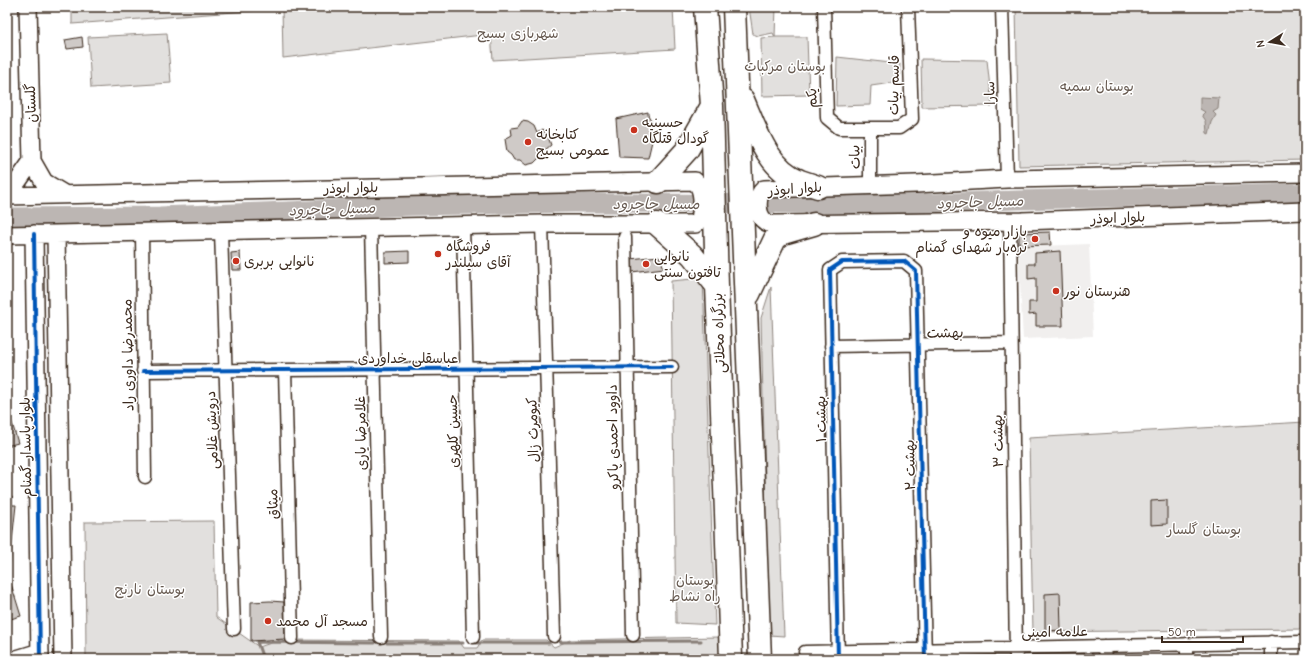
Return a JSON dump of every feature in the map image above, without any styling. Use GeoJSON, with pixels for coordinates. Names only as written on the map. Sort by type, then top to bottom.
{"type":"FeatureCollection","features":[{"type":"Feature","properties":{"kind":"highway","name":"بزرگراه محلاتی"},"geometry":{"type":"LineString","coordinates":[[705,7],[712,106],[704,203],[717,286],[731,659]]}},
{"type":"Feature","properties":{"kind":"highway","name":"بزرگراه محلاتی"},"geometry":{"type":"LineString","coordinates":[[734,7],[760,659]]}},
{"type":"Feature","properties":{"kind":"highway"},"geometry":{"type":"LineString","coordinates":[[737,84],[760,140],[771,159],[787,174],[799,181],[818,186]]}},
{"type":"Feature","properties":{"kind":"highway"},"geometry":{"type":"LineString","coordinates":[[658,182],[686,150],[712,106]]}},
{"type":"Feature","properties":{"kind":"highway"},"geometry":{"type":"LineString","coordinates":[[657,224],[692,255],[717,286]]}},
{"type":"Feature","properties":{"kind":"highway"},"geometry":{"type":"LineString","coordinates":[[746,299],[775,239],[783,233],[814,224]]}},
{"type":"Feature","properties":{"kind":"highway"},"geometry":{"type":"LineString","coordinates":[[726,513],[736,531],[740,533],[749,529],[750,522],[755,514]]}},
{"type":"Feature","properties":{"kind":"highway"},"geometry":{"type":"LineString","coordinates":[[729,592],[734,582],[741,578],[750,580],[758,590]]}},
{"type":"Feature","properties":{"kind":"main road","name":"گلستان"},"geometry":{"type":"LineString","coordinates":[[28,7],[32,161]]}},
{"type":"Feature","properties":{"kind":"main road"},"geometry":{"type":"LineString","coordinates":[[7,188],[18,181],[32,161],[44,182],[64,194]]}},
{"type":"Feature","properties":{"kind":"main road","name":"بلوار ابوذر"},"geometry":{"type":"LineString","coordinates":[[1305,173],[1007,179],[764,189],[759,195],[758,205],[764,221],[776,224],[1010,222],[1305,211]]}},
{"type":"Feature","properties":{"kind":"main road","name":"بلوار ابوذر"},"geometry":{"type":"LineString","coordinates":[[7,196],[658,182],[704,203]]}},
{"type":"Feature","properties":{"kind":"main road"},"geometry":{"type":"LineString","coordinates":[[7,235],[463,225],[657,224],[704,203]]}},
{"type":"Feature","properties":{"kind":"main road","name":"بلوار پاسدار گمنام"},"geometry":{"type":"LineString","coordinates":[[32,657],[34,234]]}},
{"type":"Feature","properties":{"kind":"main road"},"geometry":{"type":"LineString","coordinates":[[56,234],[63,659]]}},
{"type":"Feature","properties":{"kind":"street","name":"یکم"},"geometry":{"type":"LineString","coordinates":[[824,7],[827,118],[839,128],[870,128]]}},
{"type":"Feature","properties":{"kind":"street","name":"قاسم بیات"},"geometry":{"type":"LineString","coordinates":[[870,128],[899,128],[912,119],[908,7]]}},
{"type":"Feature","properties":{"kind":"street","name":"سارا"},"geometry":{"type":"LineString","coordinates":[[1002,7],[1007,179]]}},
{"type":"Feature","properties":{"kind":"street","name":"بیات"},"geometry":{"type":"LineString","coordinates":[[870,128],[870,185]]}},
{"type":"Feature","properties":{"kind":"street","name":"بهشت ۳"},"geometry":{"type":"LineString","coordinates":[[1010,222],[1016,653]]}},
{"type":"Feature","properties":{"kind":"street","name":"کیومرث زال"},"geometry":{"type":"LineString","coordinates":[[542,224],[554,636]]}},
{"type":"Feature","properties":{"kind":"street","name":"حسین کلهری"},"geometry":{"type":"LineString","coordinates":[[463,225],[473,637]]}},
{"type":"Feature","properties":{"kind":"street","name":"غلامرضا یاری"},"geometry":{"type":"LineString","coordinates":[[371,227],[381,637]]}},
{"type":"Feature","properties":{"kind":"street","name":"درویش غلامی"},"geometry":{"type":"LineString","coordinates":[[221,230],[234,630]]}},
{"type":"Feature","properties":{"kind":"street","name":"محمدرضا داوری راد"},"geometry":{"type":"LineString","coordinates":[[142,232],[145,477]]}},
{"type":"Feature","properties":{"kind":"street","name":"داوود احمدی پاکرو"},"geometry":{"type":"LineString","coordinates":[[625,237],[633,636]]}},
{"type":"Feature","properties":{"kind":"street","name":"بهشت ۱"},"geometry":{"type":"LineString","coordinates":[[838,655],[830,270],[842,262],[904,261],[916,271]]}},
{"type":"Feature","properties":{"kind":"street","name":"بهشت ۲"},"geometry":{"type":"LineString","coordinates":[[916,271],[925,654]]}},
{"type":"Feature","properties":{"kind":"street","name":"بهشت"},"geometry":{"type":"LineString","coordinates":[[831,346],[1011,343]]}},
{"type":"Feature","properties":{"kind":"street","name":"عباسقلی خداوردی"},"geometry":{"type":"LineString","coordinates":[[144,371],[672,367]]}},
{"type":"Feature","properties":{"kind":"street","name":"میثاق"},"geometry":{"type":"LineString","coordinates":[[285,370],[292,638]]}},
{"type":"Feature","properties":{"kind":"street"},"geometry":{"type":"LineString","coordinates":[[1271,642],[1271,659]]}},
{"type":"Feature","properties":{"kind":"street","name":"علامه امینی"},"geometry":{"type":"LineString","coordinates":[[805,652],[838,655],[1016,653],[1104,646],[1305,642]]}},
{"type":"Feature","properties":{"kind":"street"},"geometry":{"type":"LineString","coordinates":[[1187,644],[1187,659]]}},
{"type":"Feature","properties":{"kind":"street"},"geometry":{"type":"LineString","coordinates":[[1104,646],[1105,659]]}},
{"type":"Feature","properties":{"kind":"shaded area"},"geometry":{"type":"Polygon","coordinates":[[[1200,97],[1219,98],[1218,109],[1213,112],[1216,115],[1212,122],[1209,134],[1207,133],[1206,121],[1202,115],[1205,112],[1200,109],[1200,97]]]}},
{"type":"Feature","properties":{"kind":"shaded area","name":"هنرستان نور"},"geometry":{"type":"Polygon","coordinates":[[[1089,244],[1093,336],[1023,339],[1018,247],[1089,244]]]}},
{"type":"Feature","properties":{"kind":"green space"},"geometry":{"type":"Polygon","coordinates":[[[72,7],[261,7],[262,10],[72,24],[72,7]]]}},
{"type":"Feature","properties":{"kind":"green space","name":"شهربازی بسیج"},"geometry":{"type":"Polygon","coordinates":[[[282,7],[673,7],[675,49],[493,60],[491,34],[283,58],[282,7]]]}},
{"type":"Feature","properties":{"kind":"green space"},"geometry":{"type":"Polygon","coordinates":[[[749,7],[776,7],[775,37],[773,33],[758,36],[753,34],[749,7]]]}},
{"type":"Feature","properties":{"kind":"green space","name":"بوستان سمیه"},"geometry":{"type":"Polygon","coordinates":[[[1016,7],[1305,7],[1305,160],[1019,166],[1016,7]]]}},
{"type":"Feature","properties":{"kind":"green space"},"geometry":{"type":"Polygon","coordinates":[[[167,33],[171,83],[91,88],[88,37],[167,33]]]}},
{"type":"Feature","properties":{"kind":"green space","name":"بوستان مرکبات"},"geometry":{"type":"Polygon","coordinates":[[[807,37],[809,95],[762,96],[761,38],[807,37]]]}},
{"type":"Feature","properties":{"kind":"green space"},"geometry":{"type":"Polygon","coordinates":[[[837,57],[900,64],[899,82],[871,86],[870,105],[836,106],[837,57]]]}},
{"type":"Feature","properties":{"kind":"green space"},"geometry":{"type":"Polygon","coordinates":[[[921,59],[987,60],[992,106],[922,107],[921,59]]]}},
{"type":"Feature","properties":{"kind":"green space","name":"بوستان راه نشاط"},"geometry":{"type":"Polygon","coordinates":[[[703,278],[715,625],[676,623],[671,281],[703,278]]]}},
{"type":"Feature","properties":{"kind":"green space"},"geometry":{"type":"Polygon","coordinates":[[[771,287],[784,636],[769,635],[761,318],[771,287]]]}},
{"type":"Feature","properties":{"kind":"green space","name":"بوستان گلسار"},"geometry":{"type":"Polygon","coordinates":[[[1305,422],[1305,629],[1033,632],[1029,438],[1305,422]]]}},
{"type":"Feature","properties":{"kind":"green space","name":"بوستان نارنج"},"geometry":{"type":"Polygon","coordinates":[[[214,521],[216,617],[259,647],[280,640],[459,641],[464,648],[477,648],[482,640],[546,640],[554,647],[570,640],[719,637],[720,659],[86,659],[85,522],[214,521]]]}},
{"type":"Feature","properties":{"kind":"building"},"geometry":{"type":"Polygon","coordinates":[[[82,37],[83,47],[67,49],[65,40],[82,37]]]}},
{"type":"Feature","properties":{"kind":"building","name":"حسینیه گودال قتلگاه"},"geometry":{"type":"Polygon","coordinates":[[[648,112],[651,120],[652,141],[648,158],[619,157],[616,119],[648,112]]]}},
{"type":"Feature","properties":{"kind":"building","name":"کتابخانه عمومی بسیج"},"geometry":{"type":"Polygon","coordinates":[[[522,121],[528,122],[534,126],[537,133],[542,130],[547,134],[551,145],[545,150],[540,151],[539,158],[534,163],[526,165],[520,160],[514,160],[507,152],[505,139],[512,135],[511,128],[518,127],[522,121]]]}},
{"type":"Feature","properties":{"kind":"building","name":"بازار میوه و تره‌بار شهدای گمنام"},"geometry":{"type":"Polygon","coordinates":[[[1050,232],[1051,245],[1019,246],[1019,233],[1050,232]]]}},
{"type":"Feature","properties":{"kind":"building"},"geometry":{"type":"Polygon","coordinates":[[[409,251],[409,262],[385,263],[385,252],[409,251]]]}},
{"type":"Feature","properties":{"kind":"building"},"geometry":{"type":"Polygon","coordinates":[[[1060,251],[1063,326],[1036,326],[1036,314],[1029,315],[1029,302],[1036,302],[1036,278],[1028,279],[1028,264],[1035,264],[1035,253],[1060,251]]]}},
{"type":"Feature","properties":{"kind":"building","name":"نانوایی بربری"},"geometry":{"type":"Polygon","coordinates":[[[240,252],[241,270],[232,270],[231,253],[240,252]]]}},
{"type":"Feature","properties":{"kind":"building","name":"نانوایی تافتون سنتی"},"geometry":{"type":"Polygon","coordinates":[[[659,256],[664,268],[632,272],[630,259],[659,256]]]}},
{"type":"Feature","properties":{"kind":"building"},"geometry":{"type":"Polygon","coordinates":[[[7,406],[18,443],[7,446],[7,406]]]}},
{"type":"Feature","properties":{"kind":"building"},"geometry":{"type":"Polygon","coordinates":[[[7,495],[12,496],[12,505],[16,505],[9,569],[7,569],[7,495]]]}},
{"type":"Feature","properties":{"kind":"building"},"geometry":{"type":"Polygon","coordinates":[[[1167,500],[1167,524],[1151,525],[1151,501],[1167,500]]]}},
{"type":"Feature","properties":{"kind":"building"},"geometry":{"type":"Polygon","coordinates":[[[7,571],[21,616],[7,620],[7,571]]]}},
{"type":"Feature","properties":{"kind":"building"},"geometry":{"type":"Polygon","coordinates":[[[1060,593],[1061,630],[1045,631],[1045,594],[1060,593]]]}},
{"type":"Feature","properties":{"kind":"building","name":"مسجد آل محمد"},"geometry":{"type":"Polygon","coordinates":[[[251,602],[284,602],[285,639],[251,641],[251,602]]]}},
{"type":"Feature","properties":{"kind":"waterway","name":"مسیل جاجرود"},"geometry":{"type":"LineString","coordinates":[[7,217],[160,216],[412,206],[574,203],[907,204],[1305,193]]}},
{"type":"Feature","properties":{"kind":"waterway"},"geometry":{"type":"LineString","coordinates":[[560,642],[701,641]]}},
{"type":"Feature","properties":{"kind":"waterway"},"geometry":{"type":"LineString","coordinates":[[263,659],[257,642],[375,643]]}},
{"type":"Feature","properties":{"kind":"waterway"},"geometry":{"type":"LineString","coordinates":[[387,643],[463,643]]}},
{"type":"Feature","properties":{"kind":"waterway"},"geometry":{"type":"LineString","coordinates":[[475,643],[549,643]]}},
{"type":"Feature","properties":{"kind":"cycle path"},"geometry":{"type":"LineString","coordinates":[[34,234],[40,659]]}},
{"type":"Feature","properties":{"kind":"cycle path"},"geometry":{"type":"LineString","coordinates":[[838,659],[830,270],[842,262],[904,261],[916,271],[925,659]]}},
{"type":"Feature","properties":{"kind":"cycle path"},"geometry":{"type":"LineString","coordinates":[[143,371],[672,367]]}},
{"type":"Feature","properties":{"kind":"place","name":"حسینیه گودال قتلگاه"},"geometry":{"type":"Point","coordinates":[634,130]}},
{"type":"Feature","properties":{"kind":"place","name":"کتابخانه عمومی بسیج"},"geometry":{"type":"Point","coordinates":[528,142]}},
{"type":"Feature","properties":{"kind":"place","name":"بازار میوه و تره‌بار شهدای گمنام"},"geometry":{"type":"Point","coordinates":[1035,239]}},
{"type":"Feature","properties":{"kind":"place","name":"فروشگاه آقای سیلندر"},"geometry":{"type":"Point","coordinates":[438,254]}},
{"type":"Feature","properties":{"kind":"place","name":"نانوایی بربری"},"geometry":{"type":"Point","coordinates":[236,261]}},
{"type":"Feature","properties":{"kind":"place","name":"نانوایی تافتون سنتی"},"geometry":{"type":"Point","coordinates":[646,264]}},
{"type":"Feature","properties":{"kind":"place","name":"هنرستان نور"},"geometry":{"type":"Point","coordinates":[1056,291]}},
{"type":"Feature","properties":{"kind":"place","name":"مسجد آل محمد"},"geometry":{"type":"Point","coordinates":[268,621]}}]}
